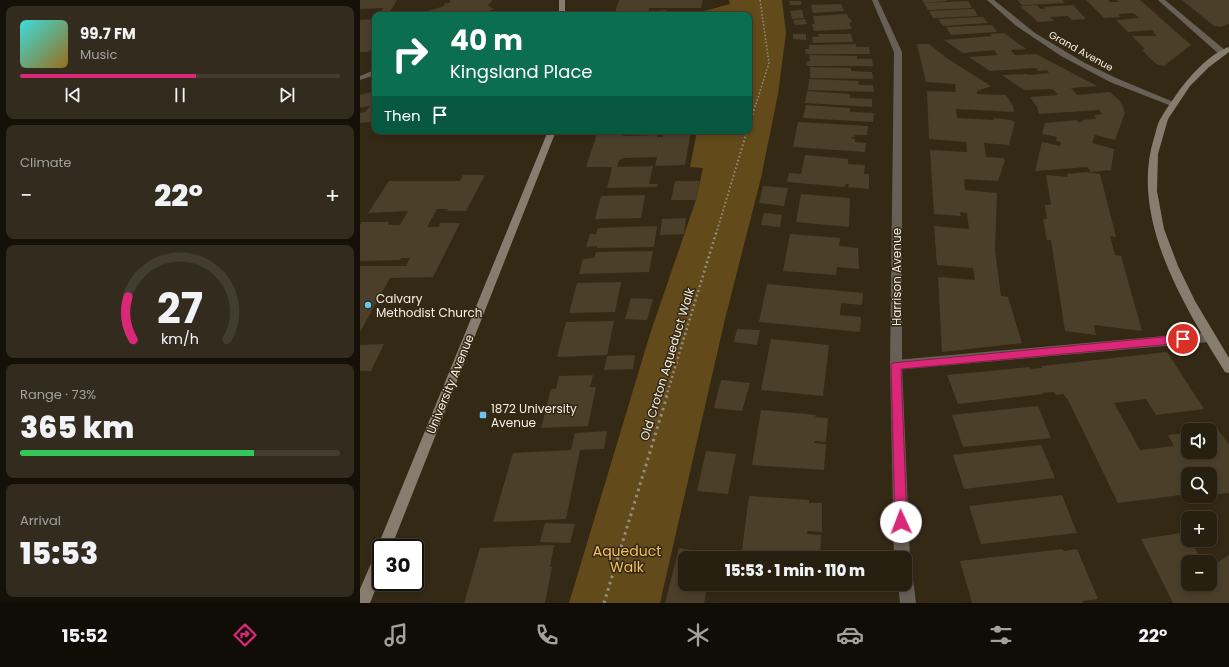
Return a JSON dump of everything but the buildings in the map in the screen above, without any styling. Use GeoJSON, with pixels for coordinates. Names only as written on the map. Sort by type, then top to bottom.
{"type":"FeatureCollection","features":[{"type":"Feature","properties":{"kind":"main road"},"geometry":{"type":"LineString","coordinates":[[562,0],[562,12]]}},
{"type":"Feature","properties":{"kind":"main road"},"geometry":{"type":"LineString","coordinates":[[1226,51],[1196,75],[1172,103],[1164,118],[1153,164],[1152,199],[1156,220],[1172,266],[1186,298],[1229,368]]}},
{"type":"Feature","properties":{"kind":"main road","name":"University Avenue"},"geometry":{"type":"LineString","coordinates":[[388,539],[551,134]]}},
{"type":"Feature","properties":{"kind":"main road"},"geometry":{"type":"LineString","coordinates":[[362,603],[372,579]]}},
{"type":"Feature","properties":{"kind":"street","name":"Harrison Avenue"},"geometry":{"type":"LineString","coordinates":[[875,0],[898,52],[896,365],[902,551]]}},
{"type":"Feature","properties":{"kind":"street","name":"Grand Avenue"},"geometry":{"type":"LineString","coordinates":[[990,0],[1013,21],[1055,49],[1111,79],[1172,103]]}},
{"type":"Feature","properties":{"kind":"street"},"geometry":{"type":"LineString","coordinates":[[1161,0],[1226,51]]}},
{"type":"Feature","properties":{"kind":"street"},"geometry":{"type":"LineString","coordinates":[[360,78],[372,74]]}},
{"type":"Feature","properties":{"kind":"street"},"geometry":{"type":"LineString","coordinates":[[896,365],[1209,337]]}},
{"type":"Feature","properties":{"kind":"street"},"geometry":{"type":"LineString","coordinates":[[906,591],[908,603]]}},
{"type":"Feature","properties":{"kind":"path"},"geometry":{"type":"LineString","coordinates":[[752,117],[769,63],[760,0]]}},
{"type":"Feature","properties":{"kind":"path","name":"Old Croton Aqueduct Walk"},"geometry":{"type":"LineString","coordinates":[[604,603],[746,134]]}},
{"type":"Feature","properties":{"kind":"green space","name":"Aqueduct Walk"},"geometry":{"type":"Polygon","coordinates":[[[729,0],[782,0],[786,33],[778,94],[761,178],[725,319],[660,603],[569,603],[650,334],[696,200],[703,168],[690,167],[696,134],[752,134],[752,12],[701,12],[730,4],[729,0]]]}},
{"type":"Feature","properties":{"kind":"place","name":"Calvary Methodist Church"},"geometry":{"type":"Point","coordinates":[368,305]}},
{"type":"Feature","properties":{"kind":"place","name":"1872 University Avenue"},"geometry":{"type":"Point","coordinates":[483,415]}},
{"type":"Feature","properties":{"kind":"route"},"geometry":{"type":"LineString","coordinates":[[901,522],[896,365],[1183,339]]}}]}
